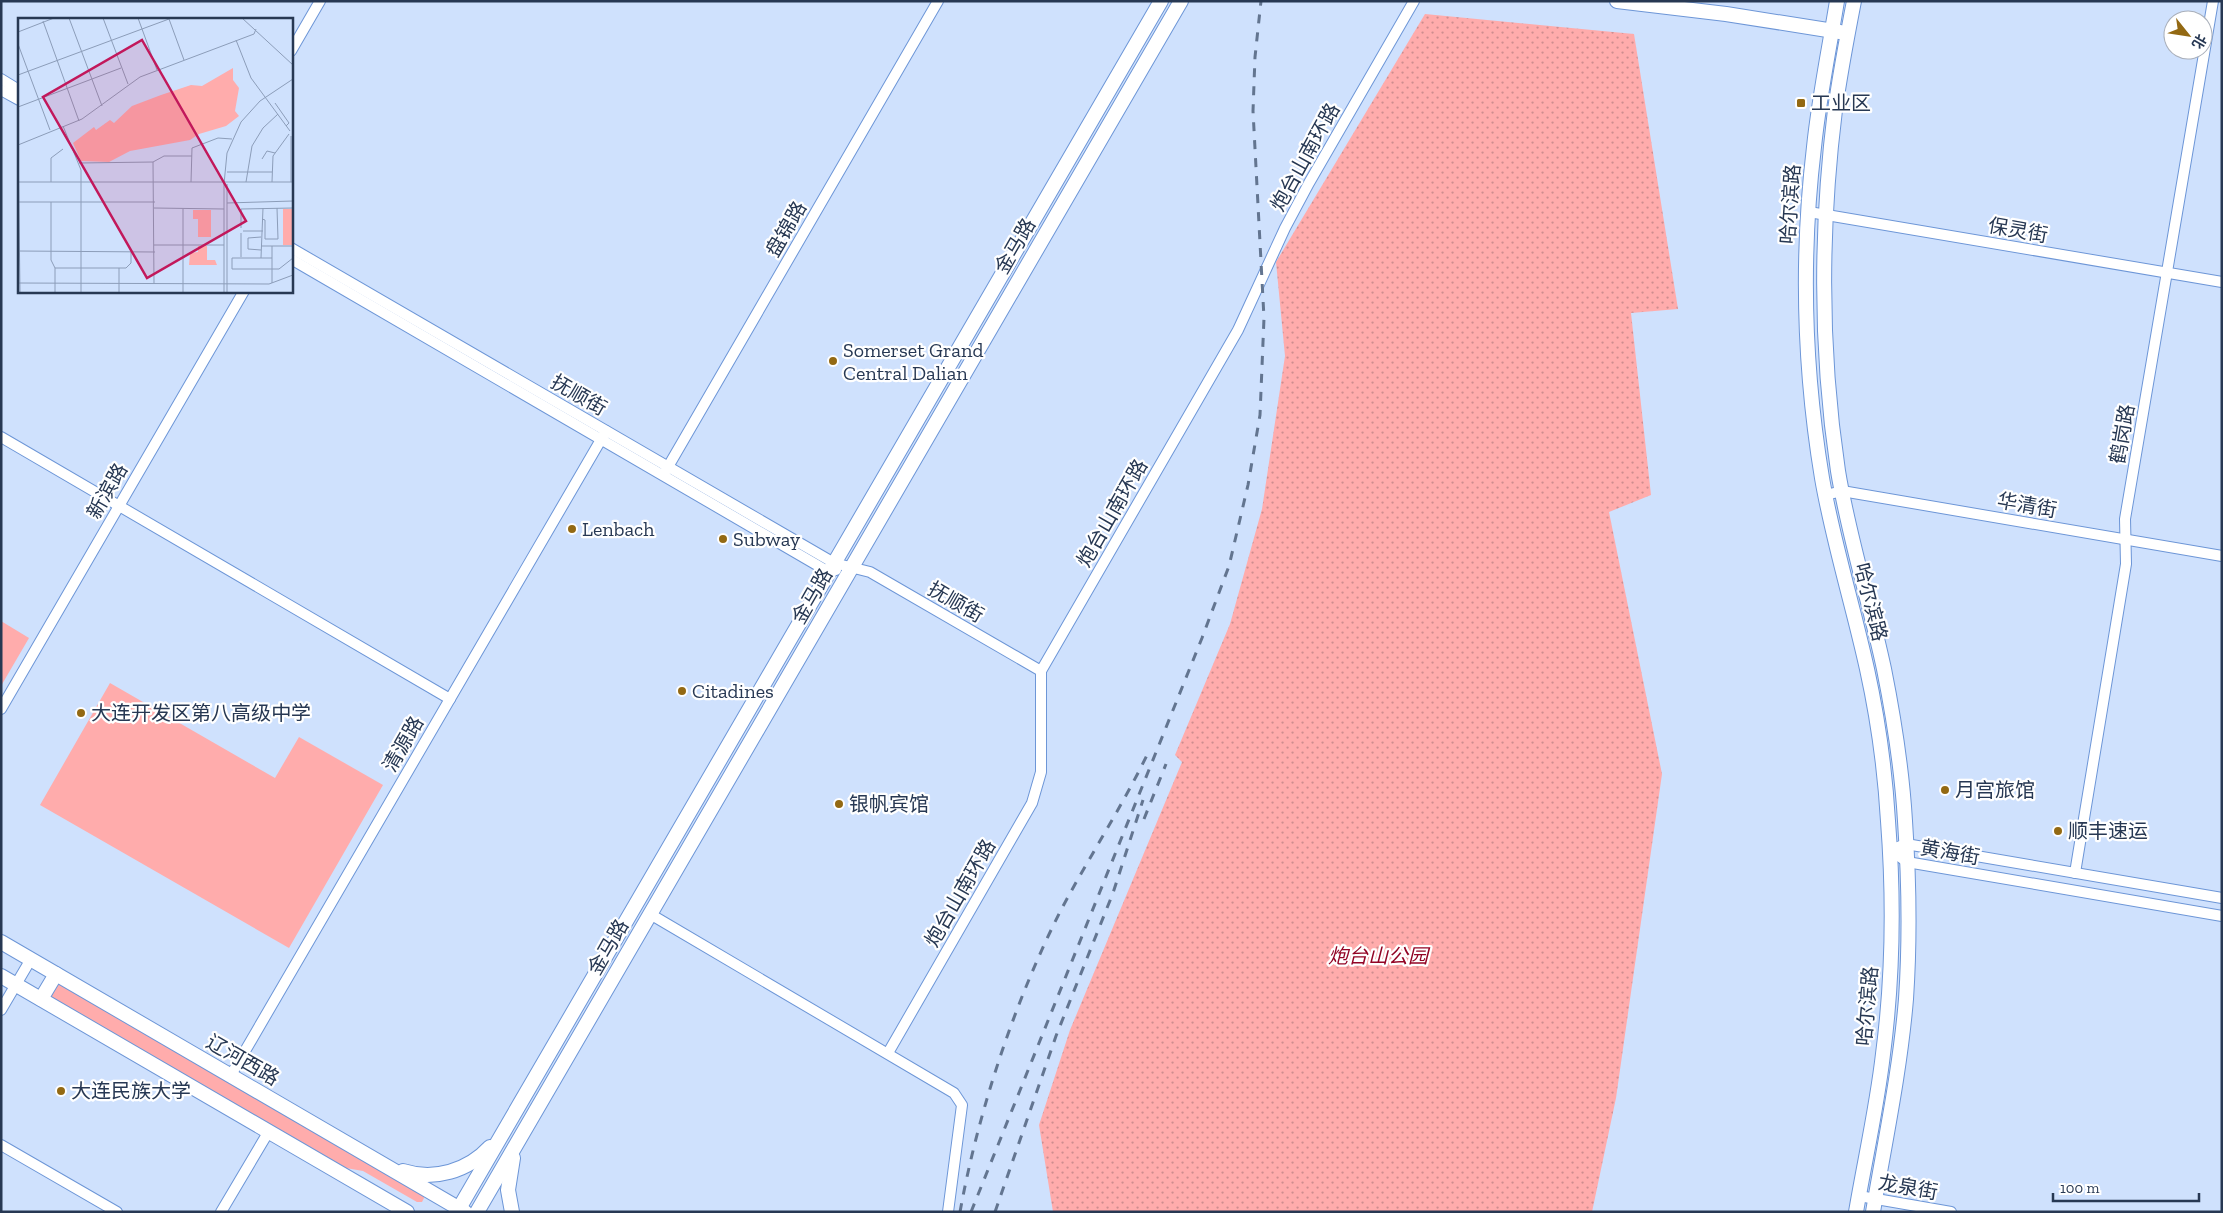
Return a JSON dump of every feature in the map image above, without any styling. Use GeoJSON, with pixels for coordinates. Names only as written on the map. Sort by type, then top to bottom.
{"type":"FeatureCollection","features":[{"type":"Feature","properties":{"kind":"street"},"geometry":{"type":"LineString","coordinates":[[292,49],[320,1]]}},
{"type":"Feature","properties":{"kind":"street","name":"盘锦路"},"geometry":{"type":"LineString","coordinates":[[666,471],[938,1]]}},
{"type":"Feature","properties":{"kind":"street","name":"金马路"},"geometry":{"type":"LineString","coordinates":[[461,1211],[503,1134],[1161,1]]}},
{"type":"Feature","properties":{"kind":"street","name":"金马路"},"geometry":{"type":"LineString","coordinates":[[477,1212],[1181,1]]}},
{"type":"Feature","properties":{"kind":"street","name":"炮台山南环路"},"geometry":{"type":"LineString","coordinates":[[888,1053],[1032,803],[1041,772],[1041,671],[1238,330],[1285,228],[1309,183],[1414,1]]}},
{"type":"Feature","properties":{"kind":"street"},"geometry":{"type":"LineString","coordinates":[[1617,1],[1726,14],[1848,33]]}},
{"type":"Feature","properties":{"kind":"street","name":"哈尔滨路"},"geometry":{"type":"LineString","coordinates":[[1838,1],[1816,131],[1809,212],[1806,304],[1809,371],[1826,496],[1867,671],[1884,772],[1890,850],[1892,941],[1883,1056],[1856,1212]]}},
{"type":"Feature","properties":{"kind":"street","name":"哈尔滨路"},"geometry":{"type":"LineString","coordinates":[[1854,1],[1835,107],[1826,215],[1822,304],[1826,365],[1842,491],[1884,667],[1892,713],[1900,770],[1909,900],[1906,1001],[1899,1061],[1874,1205]]}},
{"type":"Feature","properties":{"kind":"street","name":"鹤岗路"},"geometry":{"type":"LineString","coordinates":[[2075,873],[2126,564],[2125,519],[2213,1]]}},
{"type":"Feature","properties":{"kind":"street"},"geometry":{"type":"LineString","coordinates":[[1,79],[18,89]]}},
{"type":"Feature","properties":{"kind":"street"},"geometry":{"type":"LineString","coordinates":[[1,90],[18,99]]}},
{"type":"Feature","properties":{"kind":"street","name":"保灵街"},"geometry":{"type":"LineString","coordinates":[[1809,212],[2222,282]]}},
{"type":"Feature","properties":{"kind":"street","name":"抚顺街"},"geometry":{"type":"LineString","coordinates":[[292,249],[604,435],[832,567],[852,568],[870,572],[1041,671]]}},
{"type":"Feature","properties":{"kind":"street","name":"抚顺街"},"geometry":{"type":"LineString","coordinates":[[292,260],[604,435]]}},
{"type":"Feature","properties":{"kind":"street","name":"新滨路"},"geometry":{"type":"LineString","coordinates":[[1,709],[243,292]]}},
{"type":"Feature","properties":{"kind":"street","name":"清源路"},"geometry":{"type":"LineString","coordinates":[[231,1076],[604,435]]}},
{"type":"Feature","properties":{"kind":"street"},"geometry":{"type":"LineString","coordinates":[[1,437],[450,699]]}},
{"type":"Feature","properties":{"kind":"street","name":"华清街"},"geometry":{"type":"LineString","coordinates":[[1826,496],[1842,491],[2222,556]]}},
{"type":"Feature","properties":{"kind":"street","name":"黄海街"},"geometry":{"type":"LineString","coordinates":[[1890,850],[1906,844],[2222,898]]}},
{"type":"Feature","properties":{"kind":"street","name":"黄海街"},"geometry":{"type":"LineString","coordinates":[[1890,850],[1907,862],[2222,916]]}},
{"type":"Feature","properties":{"kind":"street"},"geometry":{"type":"LineString","coordinates":[[650,914],[954,1092],[962,1105],[948,1212]]}},
{"type":"Feature","properties":{"kind":"street","name":"辽河西路"},"geometry":{"type":"LineString","coordinates":[[3,946],[31,959],[461,1211]]}},
{"type":"Feature","properties":{"kind":"street"},"geometry":{"type":"LineString","coordinates":[[1,1010],[31,959]]}},
{"type":"Feature","properties":{"kind":"street"},"geometry":{"type":"LineString","coordinates":[[41,999],[56,974]]}},
{"type":"Feature","properties":{"kind":"street"},"geometry":{"type":"LineString","coordinates":[[1,976],[408,1212]]}},
{"type":"Feature","properties":{"kind":"street"},"geometry":{"type":"LineString","coordinates":[[221,1212],[268,1131]]}},
{"type":"Feature","properties":{"kind":"street"},"geometry":{"type":"LineString","coordinates":[[388,1167],[426,1175],[449,1173],[467,1166],[486,1152],[503,1134]]}},
{"type":"Feature","properties":{"kind":"street"},"geometry":{"type":"LineString","coordinates":[[512,1212],[508,1190],[510,1168],[518,1143]]}},
{"type":"Feature","properties":{"kind":"street"},"geometry":{"type":"LineString","coordinates":[[1,1145],[118,1212]]}},
{"type":"Feature","properties":{"kind":"street"},"geometry":{"type":"LineString","coordinates":[[374,1192],[392,1212]]}},
{"type":"Feature","properties":{"kind":"street","name":"龙泉街"},"geometry":{"type":"LineString","coordinates":[[1859,1196],[1874,1205],[1951,1212]]}},
{"type":"Feature","properties":{"kind":"green space","name":"炮台山公园"},"geometry":{"type":"Polygon","coordinates":[[[1425,14],[1634,34],[1678,309],[1631,313],[1651,495],[1609,512],[1662,774],[1616,1098],[1592,1212],[1053,1212],[1039,1125],[1070,1030],[1182,762],[1175,755],[1230,624],[1262,509],[1285,356],[1276,262],[1425,14]]]}},
{"type":"Feature","properties":{"kind":"green space"},"geometry":{"type":"Polygon","coordinates":[[[1,621],[29,638],[1,686],[1,621]]]}},
{"type":"Feature","properties":{"kind":"green space"},"geometry":{"type":"Polygon","coordinates":[[[110,683],[275,778],[299,737],[383,785],[289,948],[40,805],[110,683]]]}},
{"type":"Feature","properties":{"kind":"green space"},"geometry":{"type":"Polygon","coordinates":[[[59,982],[423,1193],[424,1198],[422,1202],[417,1202],[363,1171],[346,1168],[52,998],[49,990],[59,982]]]}},
{"type":"Feature","properties":{"kind":"railway"},"geometry":{"type":"LineString","coordinates":[[971,1212],[1202,638],[1229,566],[1248,485],[1260,415],[1264,318],[1253,111],[1255,57],[1261,1]]}},
{"type":"Feature","properties":{"kind":"railway"},"geometry":{"type":"LineString","coordinates":[[960,1212],[977,1135],[988,1096],[1028,981],[1061,910],[1148,753]]}},
{"type":"Feature","properties":{"kind":"railway"},"geometry":{"type":"LineString","coordinates":[[1144,819],[1166,764]]}},
{"type":"Feature","properties":{"kind":"railway"},"geometry":{"type":"LineString","coordinates":[[995,1212],[1056,1036],[1113,893],[1143,800]]}},
{"type":"Feature","properties":{"kind":"place","name":"工业区"},"geometry":{"type":"Point","coordinates":[1801,103]}},
{"type":"Feature","properties":{"kind":"place","name":"Somerset Grand Central Dalian"},"geometry":{"type":"Point","coordinates":[833,361]}},
{"type":"Feature","properties":{"kind":"place","name":"Lenbach"},"geometry":{"type":"Point","coordinates":[572,529]}},
{"type":"Feature","properties":{"kind":"place","name":"Subway"},"geometry":{"type":"Point","coordinates":[723,539]}},
{"type":"Feature","properties":{"kind":"place","name":"Citadines"},"geometry":{"type":"Point","coordinates":[682,691]}},
{"type":"Feature","properties":{"kind":"place","name":"大连开发区第八高级中学"},"geometry":{"type":"Point","coordinates":[81,713]}},
{"type":"Feature","properties":{"kind":"place","name":"月宫旅馆"},"geometry":{"type":"Point","coordinates":[1945,790]}},
{"type":"Feature","properties":{"kind":"place","name":"银帆宾馆"},"geometry":{"type":"Point","coordinates":[839,804]}},
{"type":"Feature","properties":{"kind":"place","name":"顺丰速运"},"geometry":{"type":"Point","coordinates":[2058,831]}},
{"type":"Feature","properties":{"kind":"place","name":"大连民族大学"},"geometry":{"type":"Point","coordinates":[61,1091]}}]}
